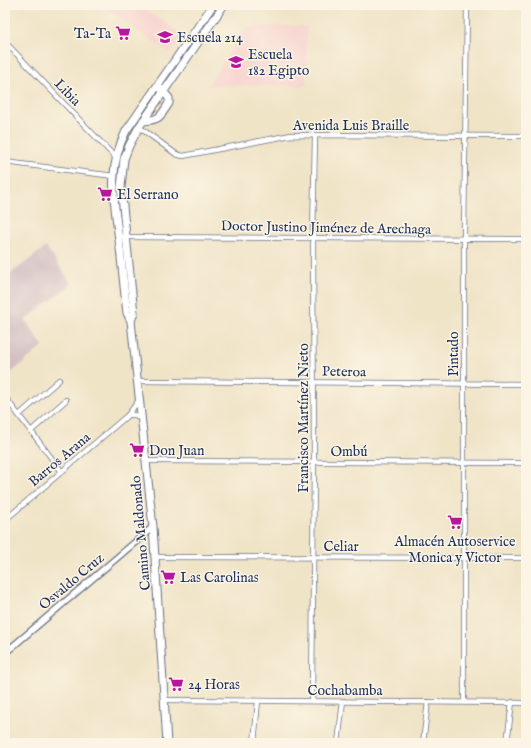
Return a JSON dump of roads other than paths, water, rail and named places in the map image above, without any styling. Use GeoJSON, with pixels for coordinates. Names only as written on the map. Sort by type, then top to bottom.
{"type":"FeatureCollection","features":[{"type":"Feature","properties":{"kind":"main road","name":"Camino Maldonado"},"geometry":{"type":"LineString","coordinates":[[122,237],[114,199],[116,158],[121,142],[126,131],[213,5]]}},
{"type":"Feature","properties":{"kind":"main road","name":"Camino Maldonado"},"geometry":{"type":"LineString","coordinates":[[168,743],[147,461],[131,321],[127,313],[122,237],[122,167],[129,146],[141,124],[224,5]]}},
{"type":"Feature","properties":{"kind":"main road"},"geometry":{"type":"LineString","coordinates":[[141,124],[156,120],[165,109],[169,100],[163,91],[157,86]]}},
{"type":"Feature","properties":{"kind":"street","name":"Pintado"},"geometry":{"type":"LineString","coordinates":[[464,702],[464,240],[467,5]]}},
{"type":"Feature","properties":{"kind":"street","name":"Libia"},"geometry":{"type":"LineString","coordinates":[[5,42],[116,158]]}},
{"type":"Feature","properties":{"kind":"street","name":"Avenida Luis Braille"},"geometry":{"type":"LineString","coordinates":[[141,124],[176,154],[183,156],[291,135],[526,136]]}},
{"type":"Feature","properties":{"kind":"street","name":"Francisco Martínez Nieto"},"geometry":{"type":"LineString","coordinates":[[312,701],[314,557],[313,237],[315,136]]}},
{"type":"Feature","properties":{"kind":"street"},"geometry":{"type":"LineString","coordinates":[[5,162],[114,176]]}},
{"type":"Feature","properties":{"kind":"street","name":"Doctor Justino Jiménez de Arechaga"},"geometry":{"type":"LineString","coordinates":[[122,237],[313,237],[464,240],[526,239]]}},
{"type":"Feature","properties":{"kind":"street"},"geometry":{"type":"LineString","coordinates":[[19,415],[59,380]]}},
{"type":"Feature","properties":{"kind":"street","name":"Peteroa"},"geometry":{"type":"LineString","coordinates":[[138,381],[526,384]]}},
{"type":"Feature","properties":{"kind":"street"},"geometry":{"type":"LineString","coordinates":[[6,399],[62,472]]}},
{"type":"Feature","properties":{"kind":"street","name":"Barros Arana"},"geometry":{"type":"LineString","coordinates":[[5,520],[128,415],[140,399]]}},
{"type":"Feature","properties":{"kind":"street"},"geometry":{"type":"LineString","coordinates":[[31,431],[66,400]]}},
{"type":"Feature","properties":{"kind":"street"},"geometry":{"type":"LineString","coordinates":[[128,415],[138,416],[143,421]]}},
{"type":"Feature","properties":{"kind":"street","name":"Ombú"},"geometry":{"type":"LineString","coordinates":[[147,461],[526,463]]}},
{"type":"Feature","properties":{"kind":"street","name":"Osvaldo Cruz"},"geometry":{"type":"LineString","coordinates":[[5,653],[153,527]]}},
{"type":"Feature","properties":{"kind":"street","name":"Celiar"},"geometry":{"type":"LineString","coordinates":[[155,557],[526,558]]}},
{"type":"Feature","properties":{"kind":"street","name":"Cochabamba"},"geometry":{"type":"LineString","coordinates":[[164,700],[526,703]]}},
{"type":"Feature","properties":{"kind":"street"},"geometry":{"type":"LineString","coordinates":[[254,743],[258,701]]}},
{"type":"Feature","properties":{"kind":"street"},"geometry":{"type":"LineString","coordinates":[[338,743],[343,701]]}},
{"type":"Feature","properties":{"kind":"street"},"geometry":{"type":"LineString","coordinates":[[423,743],[428,702]]}},
{"type":"Feature","properties":{"kind":"street"},"geometry":{"type":"LineString","coordinates":[[507,743],[512,702]]}},
{"type":"Feature","properties":{"kind":"place","name":"Ta-Ta"},"geometry":{"type":"Point","coordinates":[123,33]}},
{"type":"Feature","properties":{"kind":"place","name":"Escuela 214"},"geometry":{"type":"Point","coordinates":[165,37]}},
{"type":"Feature","properties":{"kind":"place","name":"Escuela 182 Egipto"},"geometry":{"type":"Point","coordinates":[236,62]}},
{"type":"Feature","properties":{"kind":"place","name":"El Serrano"},"geometry":{"type":"Point","coordinates":[105,194]}},
{"type":"Feature","properties":{"kind":"place","name":"Don Juan"},"geometry":{"type":"Point","coordinates":[137,450]}},
{"type":"Feature","properties":{"kind":"place","name":"Almacén Autoservice Monica y Victor"},"geometry":{"type":"Point","coordinates":[455,522]}},
{"type":"Feature","properties":{"kind":"place","name":"Las Carolinas"},"geometry":{"type":"Point","coordinates":[168,577]}},
{"type":"Feature","properties":{"kind":"place","name":"24 Horas"},"geometry":{"type":"Point","coordinates":[176,684]}}]}
